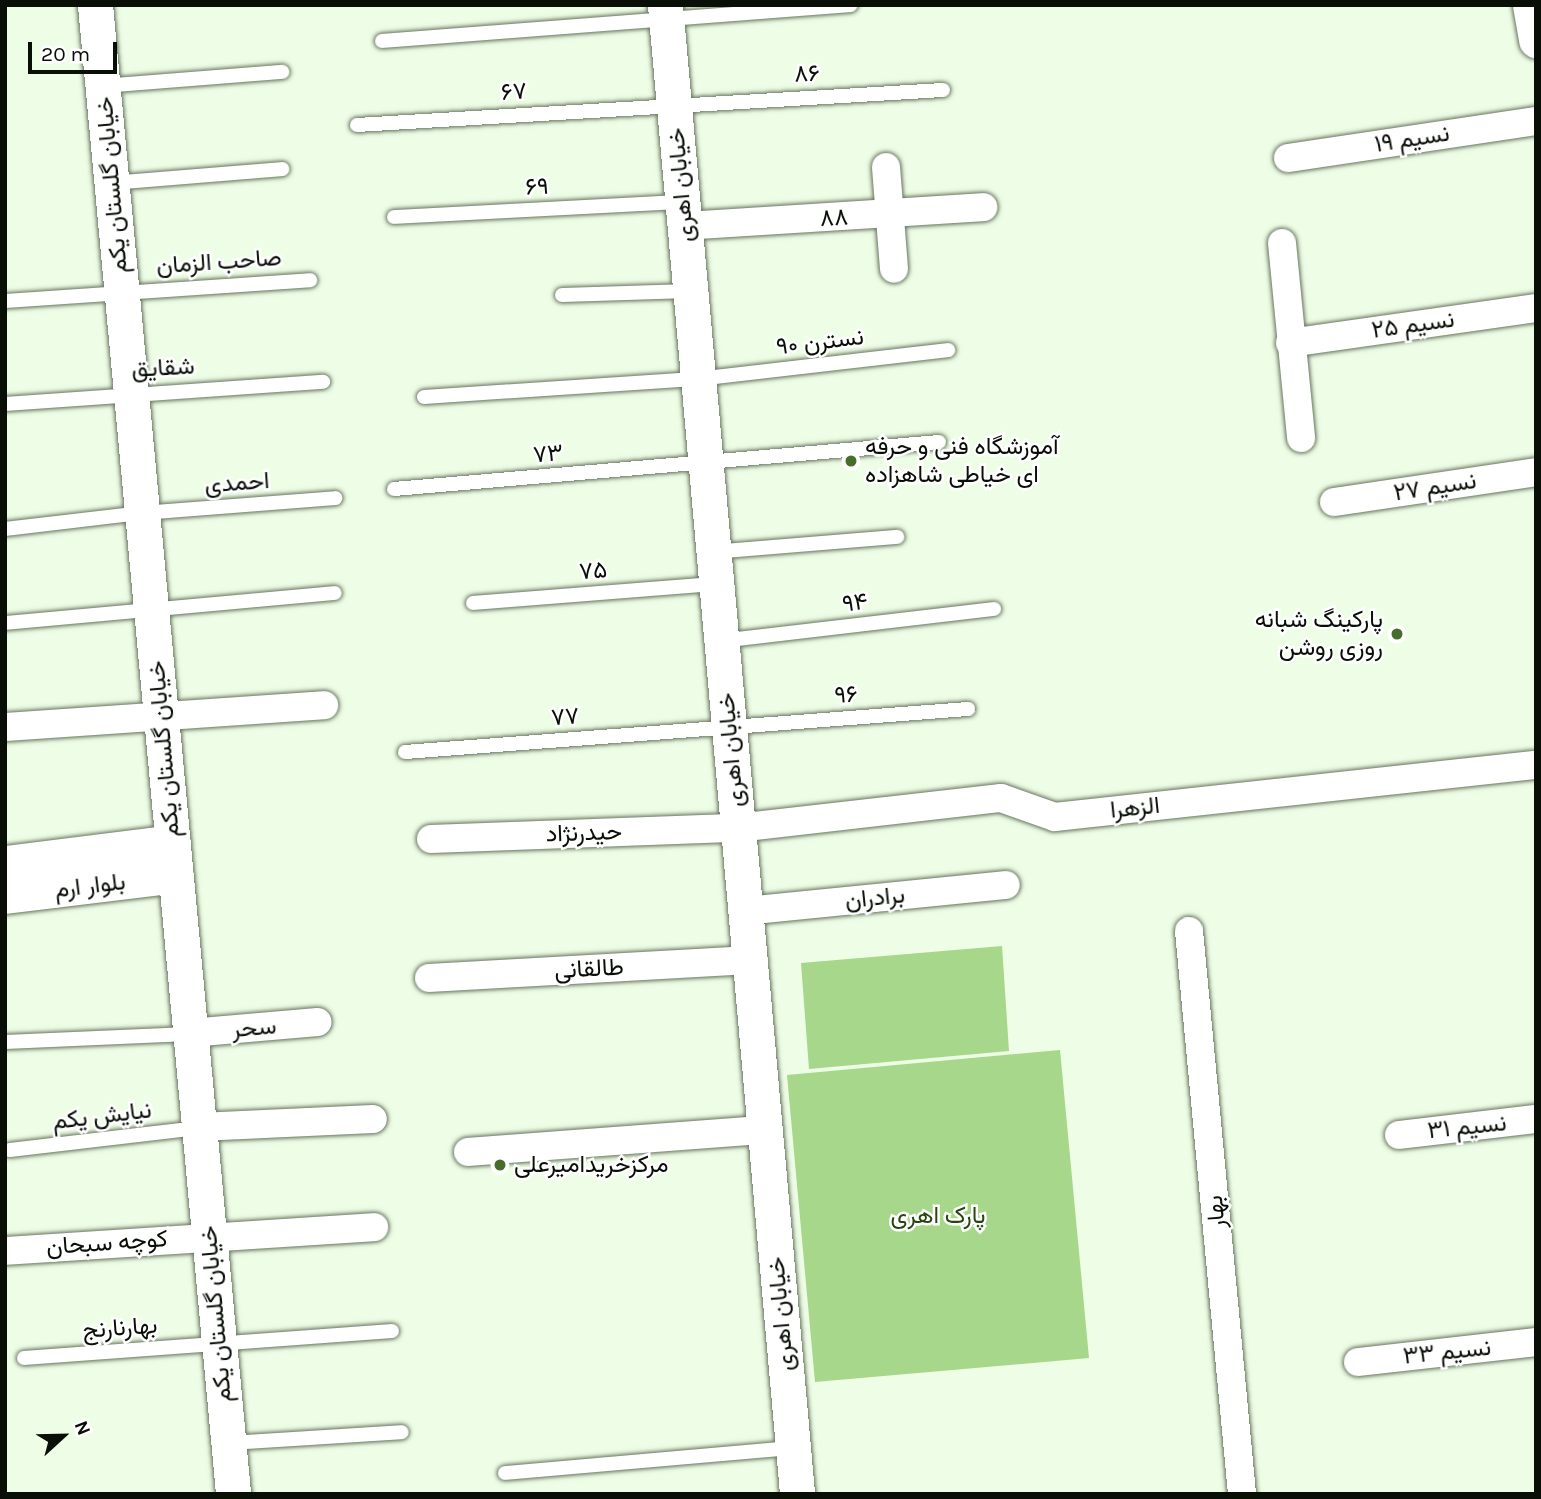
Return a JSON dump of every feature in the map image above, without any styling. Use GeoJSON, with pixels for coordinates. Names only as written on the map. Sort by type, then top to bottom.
{"type":"FeatureCollection","features":[{"type":"Feature","properties":{"kind":"street","name":"خیابان گلستان یکم"},"geometry":{"type":"LineString","coordinates":[[95,5],[233,1494]]}},
{"type":"Feature","properties":{"kind":"street"},"geometry":{"type":"LineString","coordinates":[[1530,5],[1536,40]]}},
{"type":"Feature","properties":{"kind":"street","name":"خیابان اهری"},"geometry":{"type":"LineString","coordinates":[[665,12],[797,1494]]}},
{"type":"Feature","properties":{"kind":"street","name":"نسیم ۱۹"},"geometry":{"type":"LineString","coordinates":[[1288,158],[1536,121]]}},
{"type":"Feature","properties":{"kind":"street"},"geometry":{"type":"LineString","coordinates":[[886,167],[894,269]]}},
{"type":"Feature","properties":{"kind":"street","name":"۸۸"},"geometry":{"type":"LineString","coordinates":[[683,214],[890,215],[983,207]]}},
{"type":"Feature","properties":{"kind":"street"},"geometry":{"type":"LineString","coordinates":[[1282,243],[1301,438]]}},
{"type":"Feature","properties":{"kind":"street","name":"نسیم ۲۵"},"geometry":{"type":"LineString","coordinates":[[1290,343],[1536,308]]}},
{"type":"Feature","properties":{"kind":"street","name":"نسیم ۲۷"},"geometry":{"type":"LineString","coordinates":[[1334,502],[1536,471]]}},
{"type":"Feature","properties":{"kind":"street"},"geometry":{"type":"LineString","coordinates":[[5,727],[161,713],[324,705]]}},
{"type":"Feature","properties":{"kind":"street","name":"الزهرا"},"geometry":{"type":"LineString","coordinates":[[737,828],[1001,798],[1055,817],[1536,765]]}},
{"type":"Feature","properties":{"kind":"street","name":"حیدرنژاد"},"geometry":{"type":"LineString","coordinates":[[431,839],[737,828]]}},
{"type":"Feature","properties":{"kind":"street","name":"بلوار ارم"},"geometry":{"type":"LineString","coordinates":[[5,863],[174,858]]}},
{"type":"Feature","properties":{"kind":"street","name":"بلوار ارم"},"geometry":{"type":"LineString","coordinates":[[5,896],[174,858]]}},
{"type":"Feature","properties":{"kind":"street","name":"برادران"},"geometry":{"type":"LineString","coordinates":[[745,911],[1006,885]]}},
{"type":"Feature","properties":{"kind":"street","name":"بهار"},"geometry":{"type":"LineString","coordinates":[[1189,931],[1242,1494]]}},
{"type":"Feature","properties":{"kind":"street","name":"طالقانی"},"geometry":{"type":"LineString","coordinates":[[429,978],[749,960]]}},
{"type":"Feature","properties":{"kind":"street","name":"سحر"},"geometry":{"type":"LineString","coordinates":[[190,1033],[318,1022]]}},
{"type":"Feature","properties":{"kind":"street"},"geometry":{"type":"LineString","coordinates":[[199,1127],[373,1119]]}},
{"type":"Feature","properties":{"kind":"street","name":"نسیم ۳۱"},"geometry":{"type":"LineString","coordinates":[[1399,1135],[1536,1119]]}},
{"type":"Feature","properties":{"kind":"street"},"geometry":{"type":"LineString","coordinates":[[468,1152],[764,1130]]}},
{"type":"Feature","properties":{"kind":"street","name":"کوچه سبحان"},"geometry":{"type":"LineString","coordinates":[[5,1251],[374,1227]]}},
{"type":"Feature","properties":{"kind":"street","name":"نسیم ۳۳"},"geometry":{"type":"LineString","coordinates":[[1358,1362],[1536,1342]]}},
{"type":"Feature","properties":{"kind":"lane"},"geometry":{"type":"LineString","coordinates":[[382,41],[665,12],[851,5]]}},
{"type":"Feature","properties":{"kind":"lane"},"geometry":{"type":"LineString","coordinates":[[103,86],[282,72]]}},
{"type":"Feature","properties":{"kind":"lane","name":"۸۶"},"geometry":{"type":"LineString","coordinates":[[673,104],[943,90]]}},
{"type":"Feature","properties":{"kind":"lane","name":"۶۷"},"geometry":{"type":"LineString","coordinates":[[357,125],[673,104]]}},
{"type":"Feature","properties":{"kind":"lane"},"geometry":{"type":"LineString","coordinates":[[112,183],[282,169]]}},
{"type":"Feature","properties":{"kind":"lane","name":"۶۹"},"geometry":{"type":"LineString","coordinates":[[394,217],[683,214]]}},
{"type":"Feature","properties":{"kind":"lane","name":"صاحب الزمان"},"geometry":{"type":"LineString","coordinates":[[5,302],[122,291],[310,280]]}},
{"type":"Feature","properties":{"kind":"lane"},"geometry":{"type":"LineString","coordinates":[[562,295],[690,291]]}},
{"type":"Feature","properties":{"kind":"lane","name":"نسترن ۹۰"},"geometry":{"type":"LineString","coordinates":[[424,397],[698,379],[948,350]]}},
{"type":"Feature","properties":{"kind":"lane","name":"شقایق"},"geometry":{"type":"LineString","coordinates":[[5,404],[131,392],[323,382]]}},
{"type":"Feature","properties":{"kind":"lane","name":"۷۳"},"geometry":{"type":"LineString","coordinates":[[394,489],[939,442]]}},
{"type":"Feature","properties":{"kind":"lane","name":"احمدی"},"geometry":{"type":"LineString","coordinates":[[5,529],[142,513],[335,498]]}},
{"type":"Feature","properties":{"kind":"lane","name":"۷۵"},"geometry":{"type":"LineString","coordinates":[[473,603],[714,568],[897,537]]}},
{"type":"Feature","properties":{"kind":"lane"},"geometry":{"type":"LineString","coordinates":[[5,622],[335,593]]}},
{"type":"Feature","properties":{"kind":"lane","name":"۹۴"},"geometry":{"type":"LineString","coordinates":[[721,641],[994,610]]}},
{"type":"Feature","properties":{"kind":"lane","name":"۹۶"},"geometry":{"type":"LineString","coordinates":[[729,727],[968,709]]}},
{"type":"Feature","properties":{"kind":"lane","name":"۷۷"},"geometry":{"type":"LineString","coordinates":[[405,752],[729,727]]}},
{"type":"Feature","properties":{"kind":"lane"},"geometry":{"type":"LineString","coordinates":[[5,1042],[190,1033]]}},
{"type":"Feature","properties":{"kind":"lane","name":"نیایش یکم"},"geometry":{"type":"LineString","coordinates":[[10,1150],[199,1127]]}},
{"type":"Feature","properties":{"kind":"lane","name":"بهارنارنج"},"geometry":{"type":"LineString","coordinates":[[24,1358],[392,1331]]}},
{"type":"Feature","properties":{"kind":"lane"},"geometry":{"type":"LineString","coordinates":[[228,1443],[402,1432]]}},
{"type":"Feature","properties":{"kind":"lane"},"geometry":{"type":"LineString","coordinates":[[505,1473],[793,1448]]}},
{"type":"Feature","properties":{"kind":"green space"},"geometry":{"type":"Polygon","coordinates":[[[1002,946],[1009,1051],[809,1069],[801,963],[1002,946]]]}},
{"type":"Feature","properties":{"kind":"green space","name":"پارک اهری"},"geometry":{"type":"Polygon","coordinates":[[[1060,1050],[1089,1358],[815,1382],[787,1075],[1060,1050]]]}},
{"type":"Feature","properties":{"kind":"place","name":"آموزشگاه فنی و حرفه ای خیاطی شاهزاده"},"geometry":{"type":"Point","coordinates":[851,461]}},
{"type":"Feature","properties":{"kind":"place","name":"پارکینگ شبانه روزی روشن"},"geometry":{"type":"Point","coordinates":[1397,634]}},
{"type":"Feature","properties":{"kind":"place","name":"مرکزخریدامیرعلی"},"geometry":{"type":"Point","coordinates":[500,1165]}}]}
